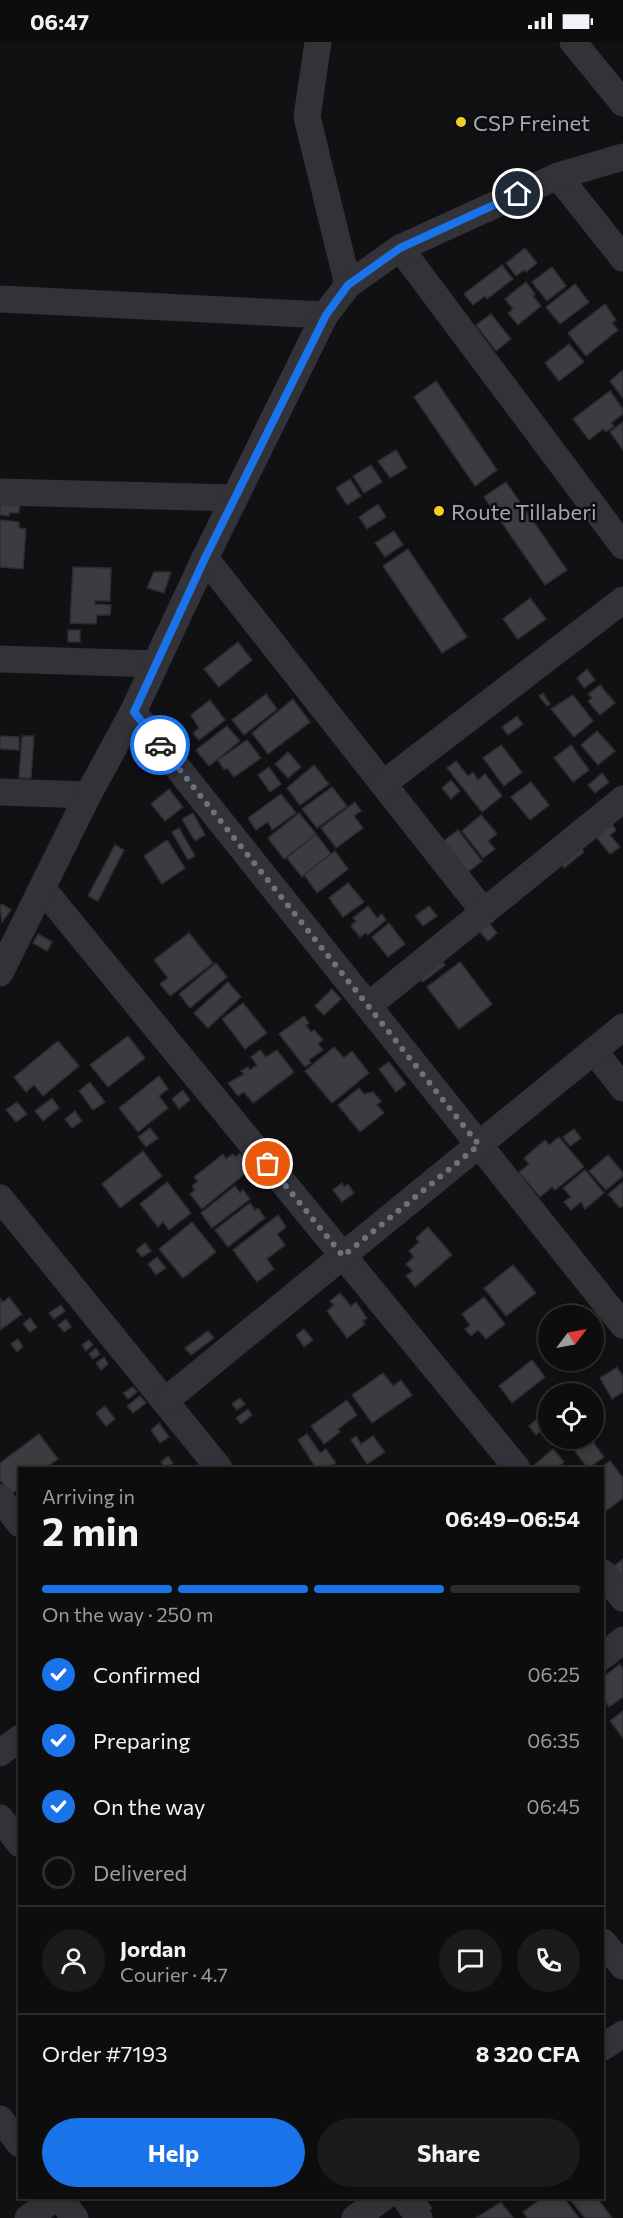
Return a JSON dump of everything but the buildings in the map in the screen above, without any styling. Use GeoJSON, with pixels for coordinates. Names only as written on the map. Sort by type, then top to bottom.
{"type":"FeatureCollection","features":[{"type":"Feature","properties":{"kind":"street"},"geometry":{"type":"LineString","coordinates":[[318,42],[307,117],[348,285]]}},
{"type":"Feature","properties":{"kind":"street"},"geometry":{"type":"LineString","coordinates":[[573,42],[623,104]]}},
{"type":"Feature","properties":{"kind":"street"},"geometry":{"type":"LineString","coordinates":[[0,973],[8,943],[42,888],[88,795],[134,712],[205,558],[326,315],[348,285],[400,248],[558,176],[623,157]]}},
{"type":"Feature","properties":{"kind":"street"},"geometry":{"type":"LineString","coordinates":[[558,176],[623,258]]}},
{"type":"Feature","properties":{"kind":"street"},"geometry":{"type":"LineString","coordinates":[[400,248],[623,546]]}},
{"type":"Feature","properties":{"kind":"street"},"geometry":{"type":"LineString","coordinates":[[0,299],[326,315]]}},
{"type":"Feature","properties":{"kind":"street"},"geometry":{"type":"LineString","coordinates":[[0,492],[235,498]]}},
{"type":"Feature","properties":{"kind":"street"},"geometry":{"type":"LineString","coordinates":[[205,558],[484,912]]}},
{"type":"Feature","properties":{"kind":"street"},"geometry":{"type":"LineString","coordinates":[[383,784],[623,600]]}},
{"type":"Feature","properties":{"kind":"street"},"geometry":{"type":"LineString","coordinates":[[0,659],[155,664]]}},
{"type":"Feature","properties":{"kind":"street"},"geometry":{"type":"LineString","coordinates":[[134,712],[623,1324]]}},
{"type":"Feature","properties":{"kind":"street"},"geometry":{"type":"LineString","coordinates":[[0,792],[88,795]]}},
{"type":"Feature","properties":{"kind":"street"},"geometry":{"type":"LineString","coordinates":[[368,1006],[623,799]]}},
{"type":"Feature","properties":{"kind":"street"},"geometry":{"type":"LineString","coordinates":[[42,888],[516,1467]]}},
{"type":"Feature","properties":{"kind":"street"},"geometry":{"type":"LineString","coordinates":[[165,1401],[623,1027]]}},
{"type":"Feature","properties":{"kind":"street"},"geometry":{"type":"LineString","coordinates":[[594,1051],[623,1088]]}},
{"type":"Feature","properties":{"kind":"street"},"geometry":{"type":"LineString","coordinates":[[0,1198],[218,1467]]}},
{"type":"Feature","properties":{"kind":"street"},"geometry":{"type":"LineString","coordinates":[[0,1498],[18,1521]]}},
{"type":"Feature","properties":{"kind":"street"},"geometry":{"type":"LineString","coordinates":[[604,1574],[623,1598]]}},
{"type":"Feature","properties":{"kind":"street"},"geometry":{"type":"LineString","coordinates":[[604,1655],[623,1640]]}},
{"type":"Feature","properties":{"kind":"street"},"geometry":{"type":"LineString","coordinates":[[0,1753],[18,1740]]}},
{"type":"Feature","properties":{"kind":"street"},"geometry":{"type":"LineString","coordinates":[[0,1818],[18,1841]]}},
{"type":"Feature","properties":{"kind":"street"},"geometry":{"type":"LineString","coordinates":[[604,1943],[623,1966]]}},
{"type":"Feature","properties":{"kind":"street"},"geometry":{"type":"LineString","coordinates":[[604,2046],[623,2034]]}},
{"type":"Feature","properties":{"kind":"street"},"geometry":{"type":"LineString","coordinates":[[0,2119],[18,2142]]}},
{"type":"Feature","properties":{"kind":"street"},"geometry":{"type":"LineString","coordinates":[[28,2218],[54,2199]]}},
{"type":"Feature","properties":{"kind":"street"},"geometry":{"type":"LineString","coordinates":[[60,2199],[75,2218]]}},
{"type":"Feature","properties":{"kind":"street"},"geometry":{"type":"LineString","coordinates":[[355,2218],[382,2199]]}},
{"type":"Feature","properties":{"kind":"street"},"geometry":{"type":"LineString","coordinates":[[406,2199],[419,2218]]}},
{"type":"Feature","properties":{"kind":"way so far"},"geometry":{"type":"LineString","coordinates":[[160,745],[479,1145],[343,1256],[268,1164]]}},
{"type":"Feature","properties":{"kind":"place","name":"CSP Freinet"},"geometry":{"type":"Point","coordinates":[461,122]}},
{"type":"Feature","properties":{"kind":"place","name":"Route Tillaberi"},"geometry":{"type":"Point","coordinates":[439,511]}},
{"type":"Feature","properties":{"kind":"route"},"geometry":{"type":"LineString","coordinates":[[160,745],[134,712],[205,558],[326,315],[348,285],[400,248],[518,194]]}}]}
